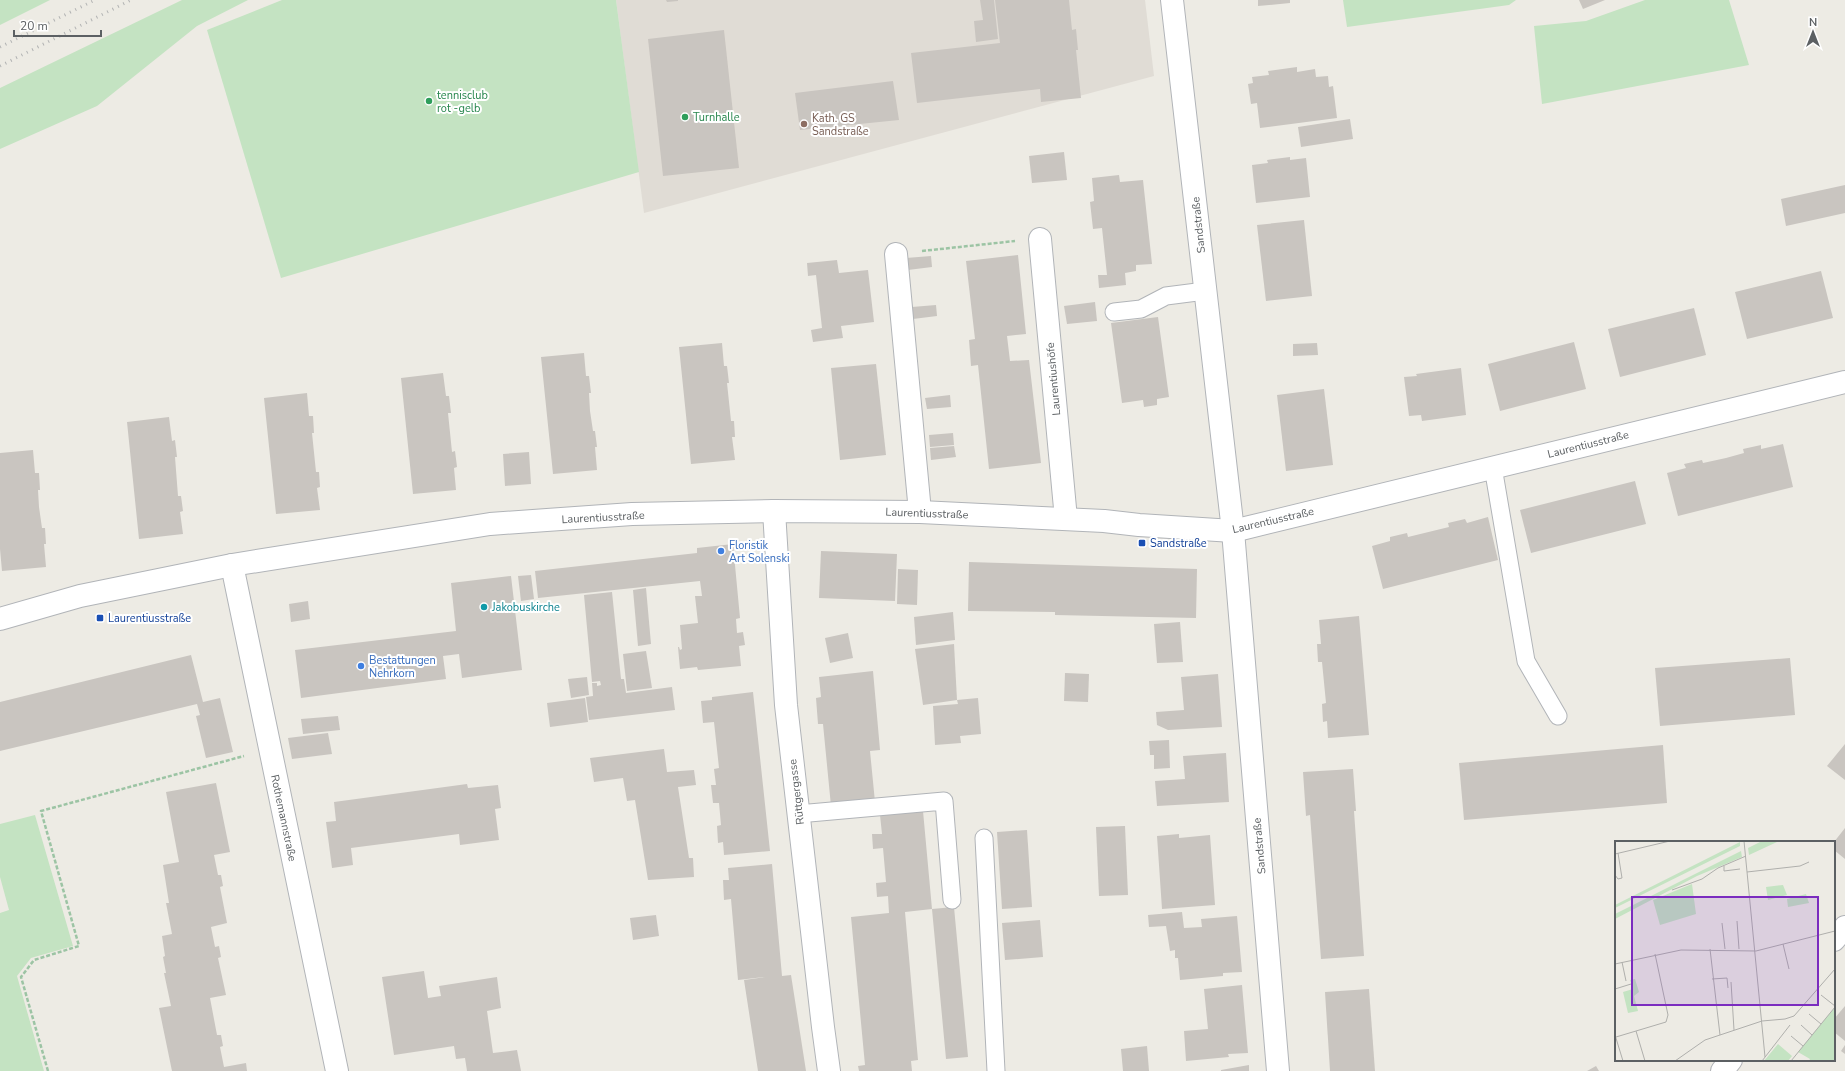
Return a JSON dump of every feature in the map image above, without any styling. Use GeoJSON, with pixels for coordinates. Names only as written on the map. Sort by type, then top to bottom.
{"type":"FeatureCollection","features":[{"type":"Feature","properties":{"kind":"street","name":"Sandstraße"},"geometry":{"type":"LineString","coordinates":[[1172,0],[1233,531],[1278,1071]]}},
{"type":"Feature","properties":{"kind":"street","name":"Laurentiushöfe"},"geometry":{"type":"LineString","coordinates":[[1040,239],[1066,519]]}},
{"type":"Feature","properties":{"kind":"street"},"geometry":{"type":"LineString","coordinates":[[896,254],[920,512]]}},
{"type":"Feature","properties":{"kind":"street","name":"Laurentiusstraße"},"geometry":{"type":"LineString","coordinates":[[0,619],[80,596],[232,565],[490,524],[632,514],[774,511],[920,512],[1066,519],[1233,531],[1845,382]]}},
{"type":"Feature","properties":{"kind":"street","name":"Rüttgergasse"},"geometry":{"type":"LineString","coordinates":[[774,511],[786,705],[829,1071]]}},
{"type":"Feature","properties":{"kind":"street","name":"Rothemannstraße"},"geometry":{"type":"LineString","coordinates":[[232,565],[337,1071]]}},
{"type":"Feature","properties":{"kind":"street"},"geometry":{"type":"LineString","coordinates":[[1835,939],[1845,927]]}},
{"type":"Feature","properties":{"kind":"street"},"geometry":{"type":"LineString","coordinates":[[1722,1071],[1730,1061]]}},
{"type":"Feature","properties":{"kind":"lane"},"geometry":{"type":"LineString","coordinates":[[1114,312],[1141,309],[1166,296],[1205,290]]}},
{"type":"Feature","properties":{"kind":"lane"},"geometry":{"type":"LineString","coordinates":[[1492,467],[1526,661],[1558,716]]}},
{"type":"Feature","properties":{"kind":"lane"},"geometry":{"type":"LineString","coordinates":[[798,814],[944,801],[952,900]]}},
{"type":"Feature","properties":{"kind":"lane"},"geometry":{"type":"LineString","coordinates":[[984,838],[996,1071]]}},
{"type":"Feature","properties":{"kind":"path"},"geometry":{"type":"LineString","coordinates":[[896,254],[1040,239]]}},
{"type":"Feature","properties":{"kind":"path"},"geometry":{"type":"LineString","coordinates":[[48,1071],[21,977],[34,960],[79,946],[41,811],[270,749]]}},
{"type":"Feature","properties":{"kind":"shaded area","name":"Kath. GS Sandstraße"},"geometry":{"type":"Polygon","coordinates":[[[616,0],[1145,0],[1154,76],[644,213],[616,0]]]}},
{"type":"Feature","properties":{"kind":"green space"},"geometry":{"type":"Polygon","coordinates":[[[0,0],[50,0],[0,25],[0,0]]]}},
{"type":"Feature","properties":{"kind":"green space"},"geometry":{"type":"Polygon","coordinates":[[[182,0],[248,0],[197,26],[97,106],[0,149],[0,88],[182,0]]]}},
{"type":"Feature","properties":{"kind":"green space","name":"tennisclub rot -gelb"},"geometry":{"type":"Polygon","coordinates":[[[282,0],[616,0],[639,172],[281,278],[207,30],[282,0]]]}},
{"type":"Feature","properties":{"kind":"green space"},"geometry":{"type":"Polygon","coordinates":[[[1343,0],[1516,0],[1509,5],[1347,27],[1343,0]]]}},
{"type":"Feature","properties":{"kind":"green space"},"geometry":{"type":"Polygon","coordinates":[[[1645,0],[1729,0],[1749,65],[1542,104],[1534,26],[1586,21],[1645,0]]]}},
{"type":"Feature","properties":{"kind":"green space"},"geometry":{"type":"Polygon","coordinates":[[[35,815],[73,946],[31,958],[17,976],[44,1071],[0,1071],[0,913],[9,910],[0,877],[0,824],[35,815]]]}},
{"type":"Feature","properties":{"kind":"building"},"geometry":{"type":"Polygon","coordinates":[[[666,0],[678,0],[678,1],[667,2],[666,0]]]}},
{"type":"Feature","properties":{"kind":"building"},"geometry":{"type":"Polygon","coordinates":[[[980,0],[994,0],[998,39],[976,42],[974,21],[983,20],[980,0]]]}},
{"type":"Feature","properties":{"kind":"building"},"geometry":{"type":"Polygon","coordinates":[[[995,0],[1069,0],[1072,30],[1076,29],[1078,50],[1076,50],[1081,98],[1041,102],[1040,89],[917,103],[911,53],[1000,43],[995,0]]]}},
{"type":"Feature","properties":{"kind":"building"},"geometry":{"type":"Polygon","coordinates":[[[1258,0],[1290,0],[1290,3],[1258,6],[1258,0]]]}},
{"type":"Feature","properties":{"kind":"building"},"geometry":{"type":"Polygon","coordinates":[[[1579,0],[1605,0],[1583,9],[1579,0]]]}},
{"type":"Feature","properties":{"kind":"building","name":"Turnhalle"},"geometry":{"type":"Polygon","coordinates":[[[724,30],[739,168],[663,176],[648,39],[724,30]]]}},
{"type":"Feature","properties":{"kind":"building"},"geometry":{"type":"Polygon","coordinates":[[[1297,67],[1297,72],[1315,69],[1316,77],[1328,76],[1329,87],[1333,86],[1337,118],[1260,128],[1257,103],[1251,104],[1248,84],[1253,83],[1252,77],[1269,75],[1268,71],[1297,67]]]}},
{"type":"Feature","properties":{"kind":"building"},"geometry":{"type":"Polygon","coordinates":[[[893,81],[899,120],[800,130],[795,93],[893,81]]]}},
{"type":"Feature","properties":{"kind":"building"},"geometry":{"type":"Polygon","coordinates":[[[1350,119],[1353,139],[1301,147],[1298,127],[1350,119]]]}},
{"type":"Feature","properties":{"kind":"building"},"geometry":{"type":"Polygon","coordinates":[[[1064,152],[1067,180],[1032,183],[1029,156],[1064,152]]]}},
{"type":"Feature","properties":{"kind":"building"},"geometry":{"type":"Polygon","coordinates":[[[1290,157],[1290,160],[1306,158],[1310,197],[1256,203],[1252,165],[1268,163],[1267,160],[1290,157]]]}},
{"type":"Feature","properties":{"kind":"building"},"geometry":{"type":"Polygon","coordinates":[[[1119,175],[1120,182],[1143,180],[1152,264],[1136,265],[1136,271],[1125,273],[1126,285],[1099,288],[1098,275],[1107,275],[1102,228],[1093,229],[1090,202],[1094,201],[1092,178],[1119,175]]]}},
{"type":"Feature","properties":{"kind":"building"},"geometry":{"type":"Polygon","coordinates":[[[1845,185],[1845,213],[1786,226],[1781,199],[1845,185]]]}},
{"type":"Feature","properties":{"kind":"building"},"geometry":{"type":"Polygon","coordinates":[[[1304,220],[1312,296],[1266,301],[1257,225],[1304,220]]]}},
{"type":"Feature","properties":{"kind":"building"},"geometry":{"type":"Polygon","coordinates":[[[1018,255],[1026,334],[1007,336],[1010,361],[1029,360],[1041,463],[989,469],[978,365],[971,366],[969,340],[975,339],[966,261],[1018,255]]]}},
{"type":"Feature","properties":{"kind":"building"},"geometry":{"type":"Polygon","coordinates":[[[931,256],[932,267],[908,270],[906,258],[931,256]]]}},
{"type":"Feature","properties":{"kind":"building"},"geometry":{"type":"Polygon","coordinates":[[[837,260],[839,273],[868,270],[874,322],[841,326],[843,338],[813,342],[811,330],[822,328],[816,275],[808,276],[807,263],[837,260]]]}},
{"type":"Feature","properties":{"kind":"building"},"geometry":{"type":"Polygon","coordinates":[[[1821,271],[1833,318],[1747,339],[1735,292],[1821,271]]]}},
{"type":"Feature","properties":{"kind":"building"},"geometry":{"type":"Polygon","coordinates":[[[1095,302],[1097,321],[1067,324],[1064,306],[1095,302]]]}},
{"type":"Feature","properties":{"kind":"building"},"geometry":{"type":"Polygon","coordinates":[[[936,305],[937,316],[913,319],[912,307],[936,305]]]}},
{"type":"Feature","properties":{"kind":"building"},"geometry":{"type":"Polygon","coordinates":[[[1694,308],[1706,355],[1620,377],[1608,329],[1694,308]]]}},
{"type":"Feature","properties":{"kind":"building"},"geometry":{"type":"Polygon","coordinates":[[[1158,317],[1169,397],[1157,399],[1157,405],[1144,407],[1143,400],[1122,403],[1111,323],[1158,317]]]}},
{"type":"Feature","properties":{"kind":"building"},"geometry":{"type":"Polygon","coordinates":[[[1574,342],[1586,389],[1500,411],[1488,364],[1574,342]]]}},
{"type":"Feature","properties":{"kind":"building"},"geometry":{"type":"Polygon","coordinates":[[[722,343],[724,366],[727,366],[729,383],[727,383],[731,421],[734,421],[735,437],[732,437],[735,460],[691,464],[679,347],[722,343]]]}},
{"type":"Feature","properties":{"kind":"building"},"geometry":{"type":"Polygon","coordinates":[[[1317,343],[1318,355],[1293,356],[1293,344],[1317,343]]]}},
{"type":"Feature","properties":{"kind":"building"},"geometry":{"type":"Polygon","coordinates":[[[584,353],[586,376],[589,376],[591,393],[589,393],[590,411],[597,447],[595,447],[597,470],[553,474],[541,357],[584,353]]]}},
{"type":"Feature","properties":{"kind":"building"},"geometry":{"type":"Polygon","coordinates":[[[876,364],[886,455],[840,460],[831,368],[876,364]]]}},
{"type":"Feature","properties":{"kind":"building"},"geometry":{"type":"Polygon","coordinates":[[[1461,368],[1466,415],[1422,421],[1421,415],[1409,416],[1404,377],[1461,368]]]}},
{"type":"Feature","properties":{"kind":"building"},"geometry":{"type":"Polygon","coordinates":[[[443,373],[446,396],[449,396],[451,413],[448,413],[452,452],[455,451],[457,467],[454,468],[456,490],[413,494],[401,378],[443,373]]]}},
{"type":"Feature","properties":{"kind":"building"},"geometry":{"type":"Polygon","coordinates":[[[1324,389],[1333,465],[1286,471],[1277,395],[1324,389]]]}},
{"type":"Feature","properties":{"kind":"building"},"geometry":{"type":"Polygon","coordinates":[[[307,393],[309,416],[313,416],[314,433],[312,433],[316,472],[319,472],[320,487],[317,488],[320,510],[276,514],[264,398],[307,393]]]}},
{"type":"Feature","properties":{"kind":"building"},"geometry":{"type":"Polygon","coordinates":[[[950,395],[951,407],[927,409],[925,398],[950,395]]]}},
{"type":"Feature","properties":{"kind":"building"},"geometry":{"type":"Polygon","coordinates":[[[169,417],[172,441],[175,440],[178,496],[181,496],[183,511],[180,512],[183,534],[139,539],[127,422],[169,417]]]}},
{"type":"Feature","properties":{"kind":"building"},"geometry":{"type":"Polygon","coordinates":[[[953,433],[954,445],[930,447],[929,435],[953,433]]]}},
{"type":"Feature","properties":{"kind":"building"},"geometry":{"type":"Polygon","coordinates":[[[1783,444],[1793,487],[1678,516],[1667,473],[1686,468],[1684,464],[1702,460],[1703,463],[1744,453],[1743,449],[1761,445],[1761,449],[1783,444]]]}},
{"type":"Feature","properties":{"kind":"building"},"geometry":{"type":"Polygon","coordinates":[[[954,446],[956,457],[931,460],[930,448],[954,446]]]}},
{"type":"Feature","properties":{"kind":"building"},"geometry":{"type":"Polygon","coordinates":[[[33,450],[35,473],[39,473],[39,507],[42,528],[45,528],[46,544],[44,544],[46,567],[2,571],[0,549],[0,453],[33,450]]]}},
{"type":"Feature","properties":{"kind":"building"},"geometry":{"type":"Polygon","coordinates":[[[529,452],[531,484],[505,486],[503,454],[529,452]]]}},
{"type":"Feature","properties":{"kind":"building"},"geometry":{"type":"Polygon","coordinates":[[[1635,481],[1646,524],[1531,553],[1520,510],[1635,481]]]}},
{"type":"Feature","properties":{"kind":"building"},"geometry":{"type":"Polygon","coordinates":[[[1488,517],[1498,560],[1383,589],[1372,546],[1390,541],[1390,537],[1407,533],[1408,537],[1449,527],[1448,523],[1465,519],[1467,523],[1488,517]]]}},
{"type":"Feature","properties":{"kind":"building"},"geometry":{"type":"Polygon","coordinates":[[[733,544],[740,618],[736,619],[737,633],[743,632],[745,645],[739,646],[741,666],[698,670],[697,667],[680,669],[678,647],[680,650],[682,649],[680,625],[698,623],[695,596],[702,596],[700,581],[538,598],[535,571],[697,553],[697,548],[733,544]]]}},
{"type":"Feature","properties":{"kind":"building"},"geometry":{"type":"Polygon","coordinates":[[[821,551],[897,554],[895,601],[819,598],[821,551]]]}},
{"type":"Feature","properties":{"kind":"building"},"geometry":{"type":"Polygon","coordinates":[[[969,562],[1197,569],[1196,618],[1055,615],[1055,612],[968,611],[969,562]]]}},
{"type":"Feature","properties":{"kind":"building"},"geometry":{"type":"Polygon","coordinates":[[[898,569],[918,570],[917,605],[897,604],[898,569]]]}},
{"type":"Feature","properties":{"kind":"building"},"geometry":{"type":"Polygon","coordinates":[[[531,575],[534,599],[521,601],[518,576],[531,575]]]}},
{"type":"Feature","properties":{"kind":"building"},"geometry":{"type":"Polygon","coordinates":[[[511,576],[522,670],[462,678],[459,654],[443,656],[446,679],[301,698],[295,650],[456,631],[451,583],[511,576]]]}},
{"type":"Feature","properties":{"kind":"building"},"geometry":{"type":"Polygon","coordinates":[[[646,588],[651,644],[638,646],[633,590],[646,588]]]}},
{"type":"Feature","properties":{"kind":"building"},"geometry":{"type":"Polygon","coordinates":[[[612,592],[621,679],[624,679],[626,693],[672,687],[675,710],[589,720],[586,697],[593,696],[592,683],[597,683],[597,686],[601,685],[600,681],[592,682],[584,595],[612,592]]]}},
{"type":"Feature","properties":{"kind":"building"},"geometry":{"type":"Polygon","coordinates":[[[308,601],[310,619],[291,622],[289,604],[308,601]]]}},
{"type":"Feature","properties":{"kind":"building"},"geometry":{"type":"Polygon","coordinates":[[[953,612],[955,640],[916,645],[914,617],[953,612]]]}},
{"type":"Feature","properties":{"kind":"building"},"geometry":{"type":"Polygon","coordinates":[[[1359,616],[1369,735],[1328,738],[1327,721],[1323,722],[1322,704],[1326,703],[1322,662],[1318,662],[1317,644],[1321,644],[1319,620],[1359,616]]]}},
{"type":"Feature","properties":{"kind":"building"},"geometry":{"type":"Polygon","coordinates":[[[1180,622],[1183,662],[1157,663],[1154,624],[1180,622]]]}},
{"type":"Feature","properties":{"kind":"building"},"geometry":{"type":"Polygon","coordinates":[[[848,633],[853,658],[830,663],[825,638],[848,633]]]}},
{"type":"Feature","properties":{"kind":"building"},"geometry":{"type":"Polygon","coordinates":[[[954,644],[957,700],[923,705],[915,649],[954,644]]]}},
{"type":"Feature","properties":{"kind":"building"},"geometry":{"type":"Polygon","coordinates":[[[646,651],[652,688],[627,691],[623,654],[646,651]]]}},
{"type":"Feature","properties":{"kind":"building"},"geometry":{"type":"Polygon","coordinates":[[[191,655],[203,702],[220,698],[233,752],[206,758],[196,716],[200,715],[197,704],[0,751],[0,702],[191,655]]]}},
{"type":"Feature","properties":{"kind":"building"},"geometry":{"type":"Polygon","coordinates":[[[1790,658],[1795,715],[1660,726],[1655,668],[1790,658]]]}},
{"type":"Feature","properties":{"kind":"building"},"geometry":{"type":"Polygon","coordinates":[[[873,671],[880,750],[870,751],[875,802],[831,806],[823,724],[818,724],[816,698],[821,697],[819,677],[873,671]]]}},
{"type":"Feature","properties":{"kind":"building"},"geometry":{"type":"Polygon","coordinates":[[[1065,673],[1089,674],[1088,702],[1064,701],[1065,673]]]}},
{"type":"Feature","properties":{"kind":"building"},"geometry":{"type":"Polygon","coordinates":[[[1218,674],[1222,727],[1168,730],[1157,725],[1156,712],[1184,710],[1181,677],[1218,674]]]}},
{"type":"Feature","properties":{"kind":"building"},"geometry":{"type":"Polygon","coordinates":[[[587,677],[589,695],[571,698],[568,679],[587,677]]]}},
{"type":"Feature","properties":{"kind":"building"},"geometry":{"type":"Polygon","coordinates":[[[753,692],[770,851],[724,855],[723,842],[718,843],[717,826],[721,825],[719,803],[713,803],[711,785],[716,785],[714,769],[719,768],[714,722],[703,723],[701,701],[712,700],[712,697],[753,692]]]}},
{"type":"Feature","properties":{"kind":"building"},"geometry":{"type":"Polygon","coordinates":[[[585,698],[588,722],[550,727],[547,703],[585,698]]]}},
{"type":"Feature","properties":{"kind":"building"},"geometry":{"type":"Polygon","coordinates":[[[978,698],[981,734],[960,736],[961,743],[935,745],[933,706],[958,704],[957,700],[978,698]]]}},
{"type":"Feature","properties":{"kind":"building"},"geometry":{"type":"Polygon","coordinates":[[[338,716],[340,730],[303,734],[301,719],[338,716]]]}},
{"type":"Feature","properties":{"kind":"building"},"geometry":{"type":"Polygon","coordinates":[[[328,733],[332,754],[292,759],[288,738],[328,733]]]}},
{"type":"Feature","properties":{"kind":"building"},"geometry":{"type":"Polygon","coordinates":[[[1169,740],[1170,768],[1154,769],[1154,755],[1150,755],[1149,741],[1169,740]]]}},
{"type":"Feature","properties":{"kind":"building"},"geometry":{"type":"Polygon","coordinates":[[[1845,744],[1845,780],[1827,766],[1845,744]]]}},
{"type":"Feature","properties":{"kind":"building"},"geometry":{"type":"Polygon","coordinates":[[[1663,745],[1667,803],[1464,820],[1459,763],[1663,745]]]}},
{"type":"Feature","properties":{"kind":"building"},"geometry":{"type":"Polygon","coordinates":[[[664,749],[667,772],[694,770],[696,785],[678,787],[689,858],[693,858],[694,877],[648,880],[635,800],[627,801],[623,778],[594,782],[590,758],[664,749]]]}},
{"type":"Feature","properties":{"kind":"building"},"geometry":{"type":"Polygon","coordinates":[[[1226,753],[1229,802],[1157,806],[1155,781],[1185,779],[1183,756],[1226,753]]]}},
{"type":"Feature","properties":{"kind":"building"},"geometry":{"type":"Polygon","coordinates":[[[1353,769],[1356,811],[1354,811],[1364,956],[1321,959],[1310,815],[1306,816],[1303,772],[1353,769]]]}},
{"type":"Feature","properties":{"kind":"building"},"geometry":{"type":"Polygon","coordinates":[[[216,783],[230,852],[214,855],[218,875],[221,875],[223,886],[220,887],[227,923],[211,927],[215,947],[219,946],[221,957],[218,958],[226,995],[210,998],[217,1035],[221,1035],[223,1046],[220,1047],[224,1067],[246,1063],[247,1071],[172,1071],[159,1008],[171,1006],[164,973],[166,973],[163,957],[165,956],[162,936],[172,934],[166,903],[169,903],[163,865],[179,862],[166,792],[216,783]]]}},
{"type":"Feature","properties":{"kind":"building"},"geometry":{"type":"Polygon","coordinates":[[[467,784],[468,788],[498,785],[501,808],[495,809],[499,840],[460,845],[459,834],[351,848],[353,865],[332,868],[326,822],[336,821],[334,802],[467,784]]]}},
{"type":"Feature","properties":{"kind":"building"},"geometry":{"type":"Polygon","coordinates":[[[923,811],[932,909],[905,912],[918,1060],[911,1061],[912,1071],[859,1071],[858,1066],[865,1065],[851,917],[889,913],[888,896],[877,897],[876,883],[886,882],[883,848],[873,849],[872,834],[882,834],[880,815],[923,811]]]}},
{"type":"Feature","properties":{"kind":"building"},"geometry":{"type":"Polygon","coordinates":[[[1125,826],[1128,895],[1099,896],[1096,827],[1125,826]]]}},
{"type":"Feature","properties":{"kind":"building"},"geometry":{"type":"Polygon","coordinates":[[[1845,828],[1845,859],[1835,851],[1835,841],[1845,828]]]}},
{"type":"Feature","properties":{"kind":"building"},"geometry":{"type":"Polygon","coordinates":[[[1027,830],[1032,907],[1002,909],[997,832],[1027,830]]]}},
{"type":"Feature","properties":{"kind":"building"},"geometry":{"type":"Polygon","coordinates":[[[1179,834],[1179,838],[1210,835],[1215,905],[1162,909],[1157,836],[1179,834]]]}},
{"type":"Feature","properties":{"kind":"building"},"geometry":{"type":"Polygon","coordinates":[[[772,864],[782,976],[791,975],[806,1071],[758,1071],[744,980],[765,977],[738,980],[731,899],[724,900],[723,880],[729,880],[728,868],[772,864]]]}},
{"type":"Feature","properties":{"kind":"building"},"geometry":{"type":"Polygon","coordinates":[[[954,907],[968,1057],[946,1059],[932,909],[954,907]]]}},
{"type":"Feature","properties":{"kind":"building"},"geometry":{"type":"Polygon","coordinates":[[[1182,912],[1184,928],[1202,927],[1201,919],[1237,916],[1242,972],[1223,973],[1223,976],[1180,980],[1178,958],[1175,958],[1175,950],[1170,951],[1166,926],[1149,927],[1148,915],[1182,912]]]}},
{"type":"Feature","properties":{"kind":"building"},"geometry":{"type":"Polygon","coordinates":[[[656,915],[659,936],[633,940],[630,918],[656,915]]]}},
{"type":"Feature","properties":{"kind":"building"},"geometry":{"type":"Polygon","coordinates":[[[1040,920],[1043,957],[1005,960],[1002,923],[1040,920]]]}},
{"type":"Feature","properties":{"kind":"building"},"geometry":{"type":"Polygon","coordinates":[[[424,971],[428,998],[441,996],[439,986],[497,977],[501,1008],[487,1011],[493,1053],[517,1050],[521,1071],[467,1071],[465,1058],[456,1059],[454,1046],[394,1055],[382,977],[424,971]]]}},
{"type":"Feature","properties":{"kind":"building"},"geometry":{"type":"Polygon","coordinates":[[[1242,985],[1248,1053],[1228,1054],[1229,1057],[1186,1061],[1184,1031],[1208,1029],[1204,989],[1242,985]]]}},
{"type":"Feature","properties":{"kind":"building"},"geometry":{"type":"Polygon","coordinates":[[[1369,989],[1375,1071],[1330,1071],[1325,992],[1369,989]]]}},
{"type":"Feature","properties":{"kind":"building"},"geometry":{"type":"Polygon","coordinates":[[[1845,1006],[1845,1041],[1835,1033],[1835,1018],[1845,1006]]]}},
{"type":"Feature","properties":{"kind":"building"},"geometry":{"type":"Polygon","coordinates":[[[1845,1045],[1845,1054],[1841,1051],[1845,1045]]]}},
{"type":"Feature","properties":{"kind":"building"},"geometry":{"type":"Polygon","coordinates":[[[1147,1046],[1149,1071],[1123,1071],[1121,1049],[1147,1046]]]}},
{"type":"Feature","properties":{"kind":"building"},"geometry":{"type":"Polygon","coordinates":[[[1249,1065],[1249,1071],[1221,1071],[1221,1070],[1249,1065]]]}},
{"type":"Feature","properties":{"kind":"building"},"geometry":{"type":"Polygon","coordinates":[[[1596,1066],[1599,1071],[1587,1071],[1596,1066]]]}},
{"type":"Feature","properties":{"kind":"railway"},"geometry":{"type":"LineString","coordinates":[[0,47],[95,0]]}},
{"type":"Feature","properties":{"kind":"railway"},"geometry":{"type":"LineString","coordinates":[[0,66],[131,0]]}},
{"type":"Feature","properties":{"kind":"place","name":"tennisclub rot -gelb"},"geometry":{"type":"Point","coordinates":[429,101]}},
{"type":"Feature","properties":{"kind":"place","name":"Turnhalle"},"geometry":{"type":"Point","coordinates":[685,117]}},
{"type":"Feature","properties":{"kind":"place","name":"Kath. GS Sandstraße"},"geometry":{"type":"Point","coordinates":[804,124]}},
{"type":"Feature","properties":{"kind":"place","name":"Sandstraße"},"geometry":{"type":"Point","coordinates":[1142,543]}},
{"type":"Feature","properties":{"kind":"place","name":"Floristik Art Solenski"},"geometry":{"type":"Point","coordinates":[721,551]}},
{"type":"Feature","properties":{"kind":"place","name":"Jakobuskirche"},"geometry":{"type":"Point","coordinates":[484,607]}},
{"type":"Feature","properties":{"kind":"place","name":"Laurentiusstraße"},"geometry":{"type":"Point","coordinates":[100,618]}},
{"type":"Feature","properties":{"kind":"place","name":"Bestattungen Nehrkorn"},"geometry":{"type":"Point","coordinates":[361,666]}}]}
